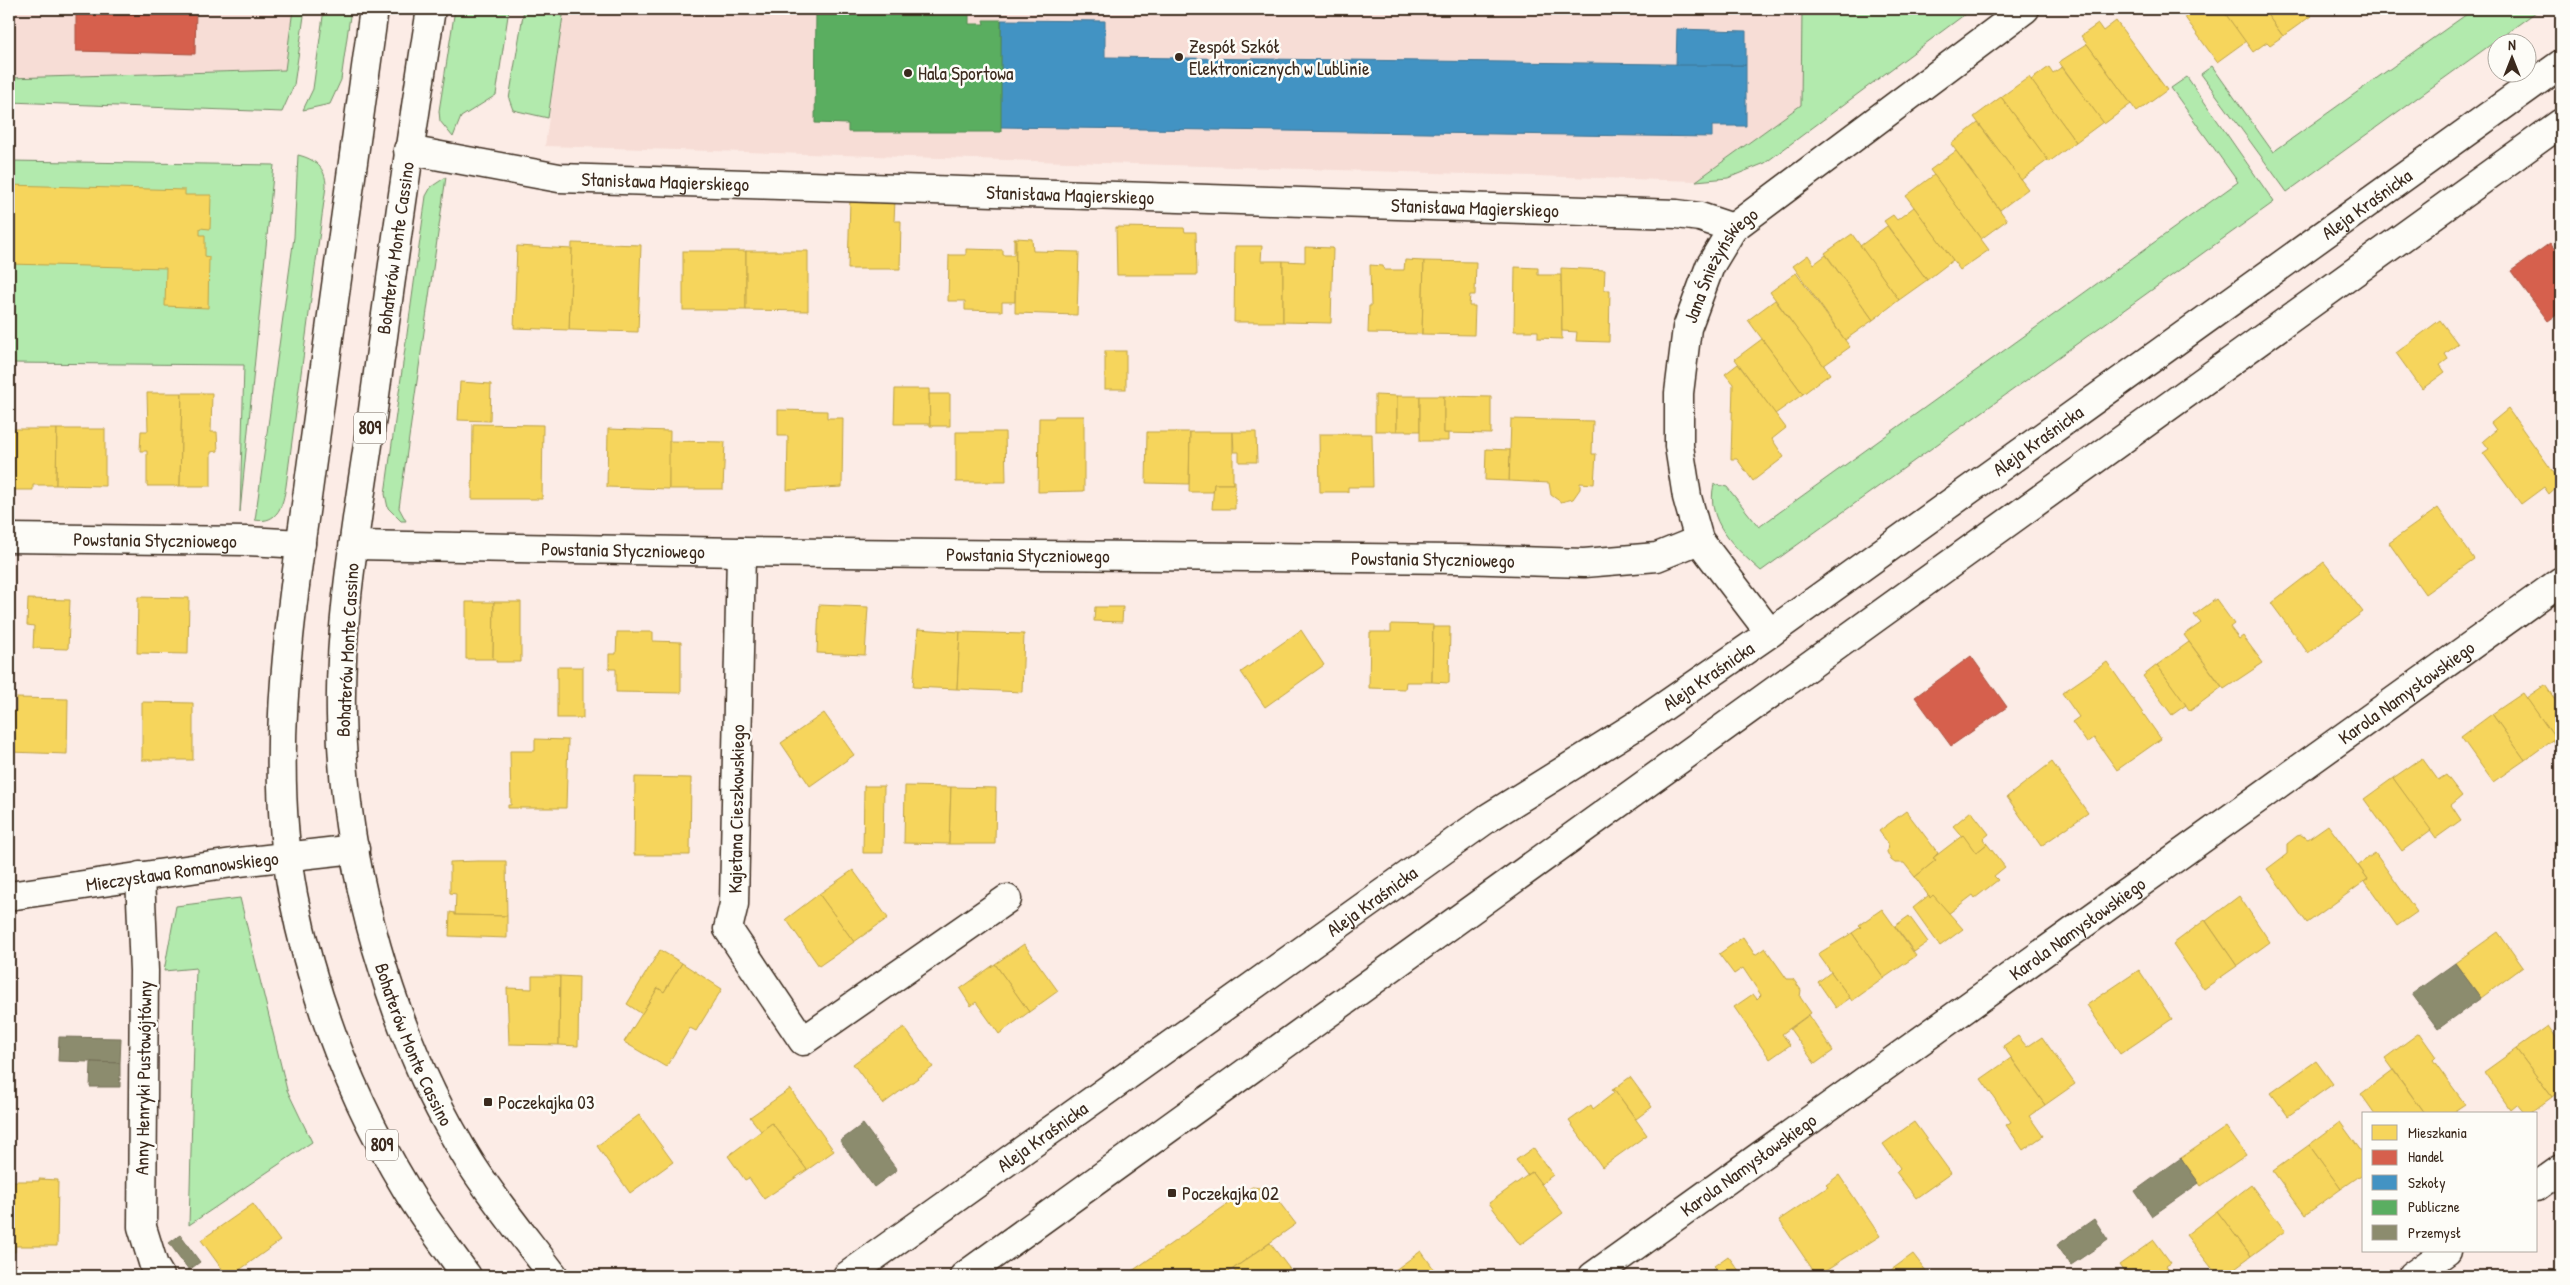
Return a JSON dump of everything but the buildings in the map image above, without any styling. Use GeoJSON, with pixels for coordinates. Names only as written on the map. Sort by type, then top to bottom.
{"type":"FeatureCollection","features":[{"type":"Feature","properties":{"kind":"main road","name":"809"},"geometry":{"type":"LineString","coordinates":[[374,9],[288,646],[284,708],[283,800],[287,857],[293,893],[312,975],[323,1009],[355,1090],[408,1192],[467,1276]]}},
{"type":"Feature","properties":{"kind":"main road","name":"Bohaterów Monte Cassino"},"geometry":{"type":"LineString","coordinates":[[432,9],[408,150],[346,615],[341,712],[344,779],[362,888],[388,981],[422,1070],[469,1160],[496,1201],[554,1275]]}},
{"type":"Feature","properties":{"kind":"main road","name":"Jana Śnieżyńskiego"},"geometry":{"type":"LineString","coordinates":[[1770,633],[1699,540],[1684,485],[1680,446],[1679,393],[1686,328],[1710,266],[1733,228],[2025,9]]}},
{"type":"Feature","properties":{"kind":"main road","name":"Aleja Kraśnicka"},"geometry":{"type":"LineString","coordinates":[[847,1276],[1488,818],[1637,725],[1770,633],[2561,64]]}},
{"type":"Feature","properties":{"kind":"main road"},"geometry":{"type":"LineString","coordinates":[[964,1276],[2561,123]]}},
{"type":"Feature","properties":{"kind":"main road","name":"Stanisława Magierskiego"},"geometry":{"type":"LineString","coordinates":[[408,150],[559,178],[1677,214],[1700,216],[1733,228]]}},
{"type":"Feature","properties":{"kind":"main road","name":"Powstania Styczniowego"},"geometry":{"type":"LineString","coordinates":[[9,538],[247,541],[301,544]]}},
{"type":"Feature","properties":{"kind":"main road","name":"Powstania Styczniowego"},"geometry":{"type":"LineString","coordinates":[[354,546],[742,552],[1449,558],[1584,563],[1657,557],[1699,540]]}},
{"type":"Feature","properties":{"kind":"main road","name":"Kajetana Cieszkowskiego"},"geometry":{"type":"LineString","coordinates":[[742,552],[734,904],[728,929],[803,1041],[1007,899]]}},
{"type":"Feature","properties":{"kind":"main road","name":"Karola Namysłowskiego"},"geometry":{"type":"LineString","coordinates":[[1593,1276],[2561,581]]}},
{"type":"Feature","properties":{"kind":"main road","name":"Mieczysława Romanowskiego"},"geometry":{"type":"LineString","coordinates":[[9,896],[140,876],[355,850]]}},
{"type":"Feature","properties":{"kind":"main road","name":"Anny Henryki Pustowójtówny"},"geometry":{"type":"LineString","coordinates":[[140,876],[144,971],[142,1226],[154,1266],[160,1276]]}},
{"type":"Feature","properties":{"kind":"main road"},"geometry":{"type":"LineString","coordinates":[[2538,1186],[2561,1169]]}},
{"type":"Feature","properties":{"kind":"main road"},"geometry":{"type":"LineString","coordinates":[[2412,1276],[2446,1252]]}},
{"type":"Feature","properties":{"kind":"shaded area"},"geometry":{"type":"Polygon","coordinates":[[[9,9],[293,9],[285,70],[9,78],[9,9]]]}},
{"type":"Feature","properties":{"kind":"shaded area","name":"Zespół Szkół Elektronicznych w Lublinie"},"geometry":{"type":"Polygon","coordinates":[[[564,9],[1802,9],[1801,105],[1696,181],[545,146],[564,9]]]}},
{"type":"Feature","properties":{"kind":"green space"},"geometry":{"type":"Polygon","coordinates":[[[293,9],[305,9],[294,85],[282,112],[9,102],[9,78],[285,70],[293,9]]]}},
{"type":"Feature","properties":{"kind":"green space"},"geometry":{"type":"Polygon","coordinates":[[[324,9],[351,9],[341,80],[330,104],[303,110],[313,89],[324,9]]]}},
{"type":"Feature","properties":{"kind":"green space"},"geometry":{"type":"Polygon","coordinates":[[[455,9],[509,9],[496,95],[461,117],[453,137],[440,121],[439,111],[455,9]]]}},
{"type":"Feature","properties":{"kind":"green space"},"geometry":{"type":"Polygon","coordinates":[[[524,9],[564,9],[548,118],[513,110],[509,99],[524,9]]]}},
{"type":"Feature","properties":{"kind":"green space"},"geometry":{"type":"Polygon","coordinates":[[[1802,9],[1972,9],[1765,163],[1728,178],[1696,181],[1801,105],[1802,9]]]}},
{"type":"Feature","properties":{"kind":"green space"},"geometry":{"type":"Polygon","coordinates":[[[2474,9],[2540,9],[2508,32],[2488,32],[2488,47],[2287,192],[2201,74],[2212,66],[2273,152],[2474,9]]]}},
{"type":"Feature","properties":{"kind":"green space"},"geometry":{"type":"Polygon","coordinates":[[[2187,77],[2274,202],[1761,571],[1732,543],[1718,522],[1712,497],[1714,484],[1727,487],[1759,527],[2238,182],[2171,88],[2187,77]]]}},
{"type":"Feature","properties":{"kind":"green space"},"geometry":{"type":"Polygon","coordinates":[[[298,155],[310,159],[322,169],[326,186],[285,493],[281,506],[274,516],[269,519],[255,520],[294,237],[298,155]]]}},
{"type":"Feature","properties":{"kind":"green space"},"geometry":{"type":"Polygon","coordinates":[[[9,161],[274,165],[240,512],[244,365],[9,363],[9,161]]]}},
{"type":"Feature","properties":{"kind":"green space"},"geometry":{"type":"Polygon","coordinates":[[[446,177],[399,508],[406,521],[401,521],[388,508],[385,494],[426,196],[431,187],[446,177]]]}},
{"type":"Feature","properties":{"kind":"green space"},"geometry":{"type":"Polygon","coordinates":[[[240,898],[287,1090],[312,1142],[189,1225],[196,968],[164,971],[176,906],[240,898]]]}},
{"type":"Feature","properties":{"kind":"place","name":"Zespół Szkół Elektronicznych w Lublinie"},"geometry":{"type":"Point","coordinates":[1179,57]}},
{"type":"Feature","properties":{"kind":"place","name":"Hala Sportowa"},"geometry":{"type":"Point","coordinates":[908,73]}},
{"type":"Feature","properties":{"kind":"place","name":"Poczekajka 03"},"geometry":{"type":"Point","coordinates":[488,1102]}},
{"type":"Feature","properties":{"kind":"place","name":"Poczekajka 02"},"geometry":{"type":"Point","coordinates":[1172,1193]}}]}
